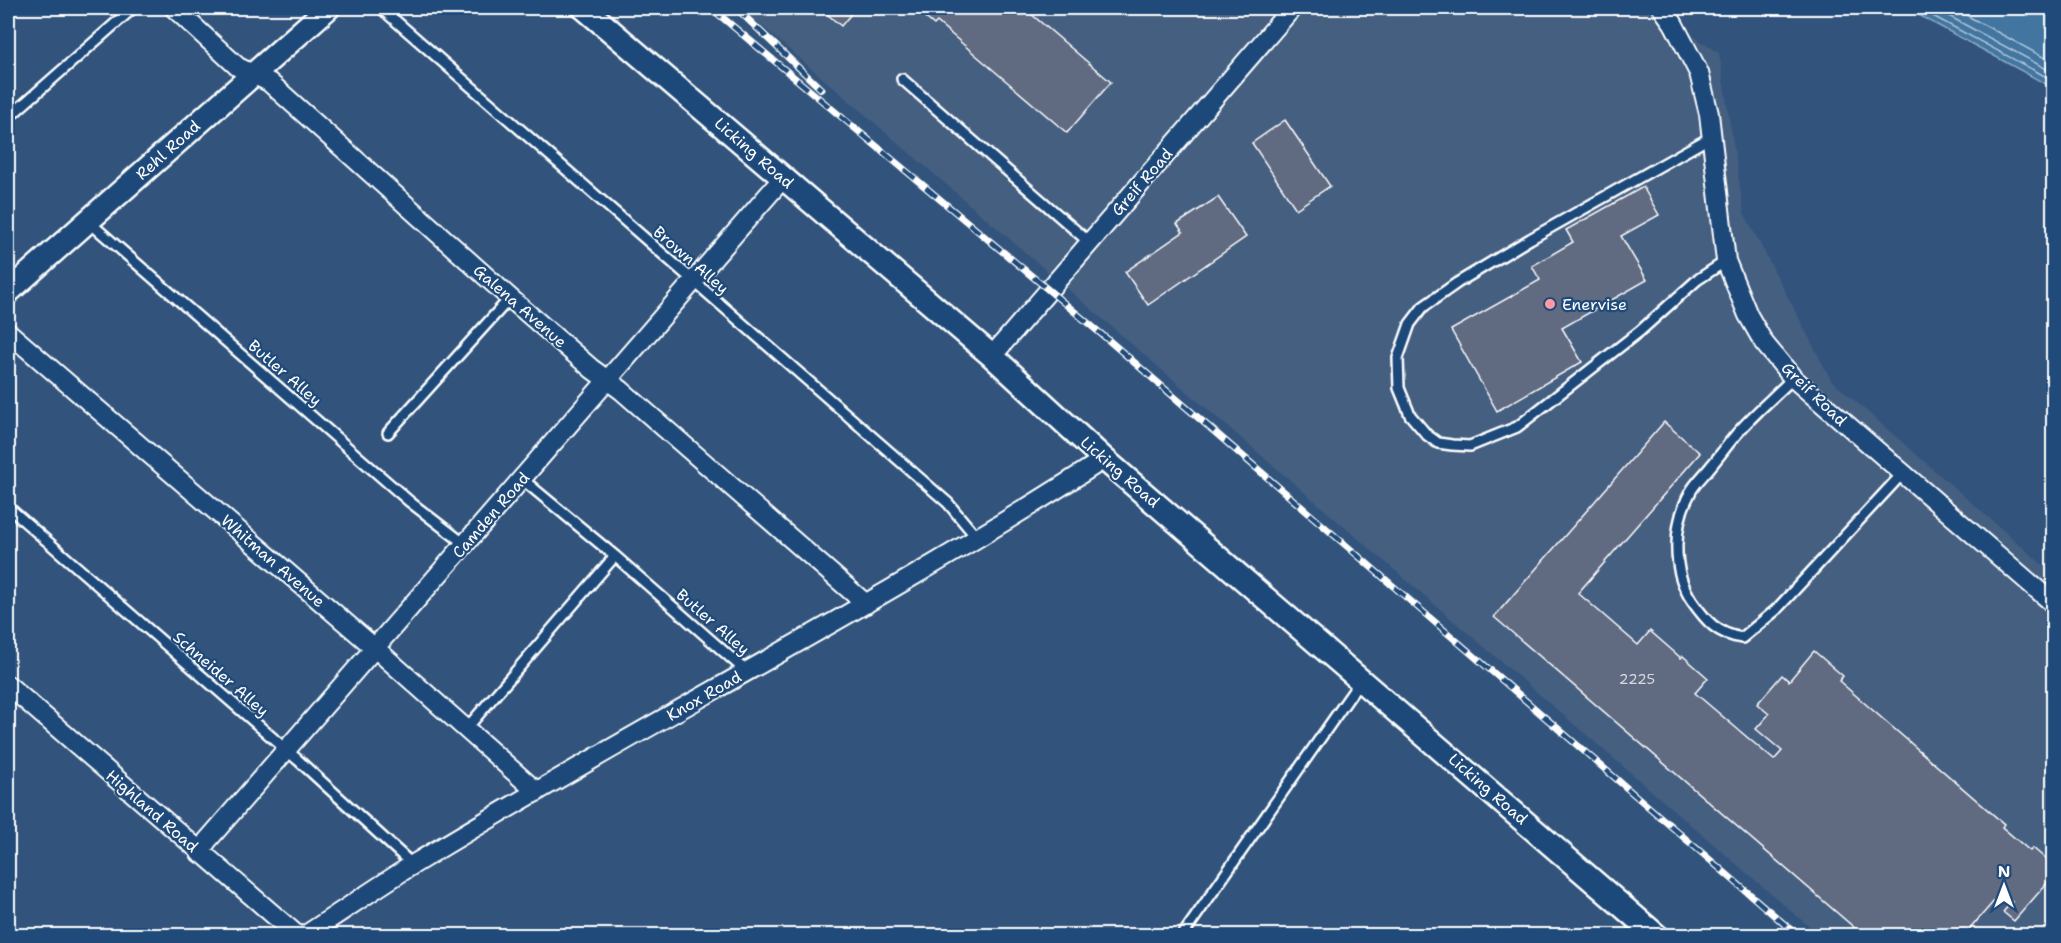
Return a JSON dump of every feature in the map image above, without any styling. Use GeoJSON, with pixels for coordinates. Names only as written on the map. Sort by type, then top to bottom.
{"type":"FeatureCollection","features":[{"type":"Feature","properties":{"kind":"street","name":"Galena Avenue"},"geometry":{"type":"LineString","coordinates":[[174,8],[238,67],[269,82],[510,298],[719,474],[866,604]]}},
{"type":"Feature","properties":{"kind":"street","name":"Rehl Road"},"geometry":{"type":"LineString","coordinates":[[8,292],[328,8]]}},
{"type":"Feature","properties":{"kind":"street","name":"Licking Road"},"geometry":{"type":"LineString","coordinates":[[584,8],[992,356],[1104,459],[1657,936]]}},
{"type":"Feature","properties":{"kind":"street","name":"Greif Road"},"geometry":{"type":"LineString","coordinates":[[992,356],[1292,8]]}},
{"type":"Feature","properties":{"kind":"street","name":"Greif Road"},"geometry":{"type":"LineString","coordinates":[[1662,8],[1673,23],[1699,73],[1709,114],[1726,261],[1748,315],[1764,344],[1793,378],[2054,604]]}},
{"type":"Feature","properties":{"kind":"street","name":"Camden Road"},"geometry":{"type":"LineString","coordinates":[[200,853],[207,841],[288,751],[783,178]]}},
{"type":"Feature","properties":{"kind":"street","name":"Whitman Avenue"},"geometry":{"type":"LineString","coordinates":[[8,332],[376,649],[537,792]]}},
{"type":"Feature","properties":{"kind":"street","name":"Knox Road"},"geometry":{"type":"LineString","coordinates":[[304,936],[413,865],[978,539],[1104,459]]}},
{"type":"Feature","properties":{"kind":"street","name":"Highland Road"},"geometry":{"type":"LineString","coordinates":[[8,685],[298,936]]}},
{"type":"Feature","properties":{"kind":"lane"},"geometry":{"type":"LineString","coordinates":[[8,118],[133,8]]}},
{"type":"Feature","properties":{"kind":"lane","name":"Brown Alley"},"geometry":{"type":"LineString","coordinates":[[381,8],[948,504],[978,539]]}},
{"type":"Feature","properties":{"kind":"lane"},"geometry":{"type":"LineString","coordinates":[[902,79],[1090,243]]}},
{"type":"Feature","properties":{"kind":"lane"},"geometry":{"type":"LineString","coordinates":[[1712,137],[1530,239],[1457,283],[1423,307],[1410,324],[1398,358],[1399,388],[1410,415],[1427,435],[1438,443],[1452,445],[1470,446],[1517,427],[1640,331],[1697,280],[1726,261]]}},
{"type":"Feature","properties":{"kind":"lane","name":"Butler Alley"},"geometry":{"type":"LineString","coordinates":[[88,221],[410,502],[466,545]]}},
{"type":"Feature","properties":{"kind":"lane"},"geometry":{"type":"LineString","coordinates":[[388,433],[510,298]]}},
{"type":"Feature","properties":{"kind":"lane"},"geometry":{"type":"LineString","coordinates":[[1793,378],[1741,429],[1692,490],[1681,515],[1678,569],[1686,592],[1703,617],[1728,636],[1742,638],[1776,610],[1902,474]]}},
{"type":"Feature","properties":{"kind":"lane","name":"Butler Alley"},"geometry":{"type":"LineString","coordinates":[[522,479],[615,556],[747,672]]}},
{"type":"Feature","properties":{"kind":"lane","name":"Schneider Alley"},"geometry":{"type":"LineString","coordinates":[[8,507],[288,751],[413,865]]}},
{"type":"Feature","properties":{"kind":"lane"},"geometry":{"type":"LineString","coordinates":[[466,729],[615,556]]}},
{"type":"Feature","properties":{"kind":"lane"},"geometry":{"type":"LineString","coordinates":[[1182,936],[1361,680]]}},
{"type":"Feature","properties":{"kind":"shaded area"},"geometry":{"type":"Polygon","coordinates":[[[741,8],[1651,8],[1719,53],[1744,213],[1831,380],[2053,574],[2053,935],[1819,935],[741,8]]]}},
{"type":"Feature","properties":{"kind":"water"},"geometry":{"type":"Polygon","coordinates":[[[1906,8],[2053,8],[2053,88],[1906,8]]]}},
{"type":"Feature","properties":{"kind":"building"},"geometry":{"type":"Polygon","coordinates":[[[820,8],[856,8],[841,26],[820,8]]]}},
{"type":"Feature","properties":{"kind":"building"},"geometry":{"type":"Polygon","coordinates":[[[914,8],[1024,8],[1111,82],[1067,133],[937,22],[934,25],[914,8]]]}},
{"type":"Feature","properties":{"kind":"building"},"geometry":{"type":"Polygon","coordinates":[[[1285,120],[1330,186],[1296,209],[1252,143],[1285,120]]]}},
{"type":"Feature","properties":{"kind":"building","name":"Enervise"},"geometry":{"type":"Polygon","coordinates":[[[1643,187],[1659,215],[1621,236],[1647,280],[1562,328],[1582,362],[1497,411],[1451,330],[1540,280],[1532,266],[1573,242],[1566,230],[1643,187]]]}},
{"type":"Feature","properties":{"kind":"building"},"geometry":{"type":"Polygon","coordinates":[[[1218,197],[1246,237],[1148,305],[1125,272],[1183,232],[1177,224],[1218,197]]]}},
{"type":"Feature","properties":{"kind":"building"},"geometry":{"type":"Polygon","coordinates":[[[1664,422],[1700,453],[1578,593],[1638,645],[1650,631],[1681,658],[1683,656],[1708,678],[1695,693],[1774,760],[1782,751],[1756,729],[1769,714],[1757,704],[1782,675],[1789,681],[1814,651],[1843,676],[1839,681],[2004,824],[2002,827],[2030,851],[2033,848],[2047,860],[2051,855],[2054,857],[2054,875],[2014,921],[2003,912],[2012,902],[2001,893],[1969,930],[1975,936],[1864,936],[1494,617],[1664,422]]]}},
{"type":"Feature","properties":{"kind":"railway"},"geometry":{"type":"LineString","coordinates":[[711,8],[1106,338],[1798,936]]}},
{"type":"Feature","properties":{"kind":"railway"},"geometry":{"type":"LineString","coordinates":[[736,8],[821,89]]}},
{"type":"Feature","properties":{"kind":"place","name":"Enervise"},"geometry":{"type":"Point","coordinates":[1550,304]}}]}
